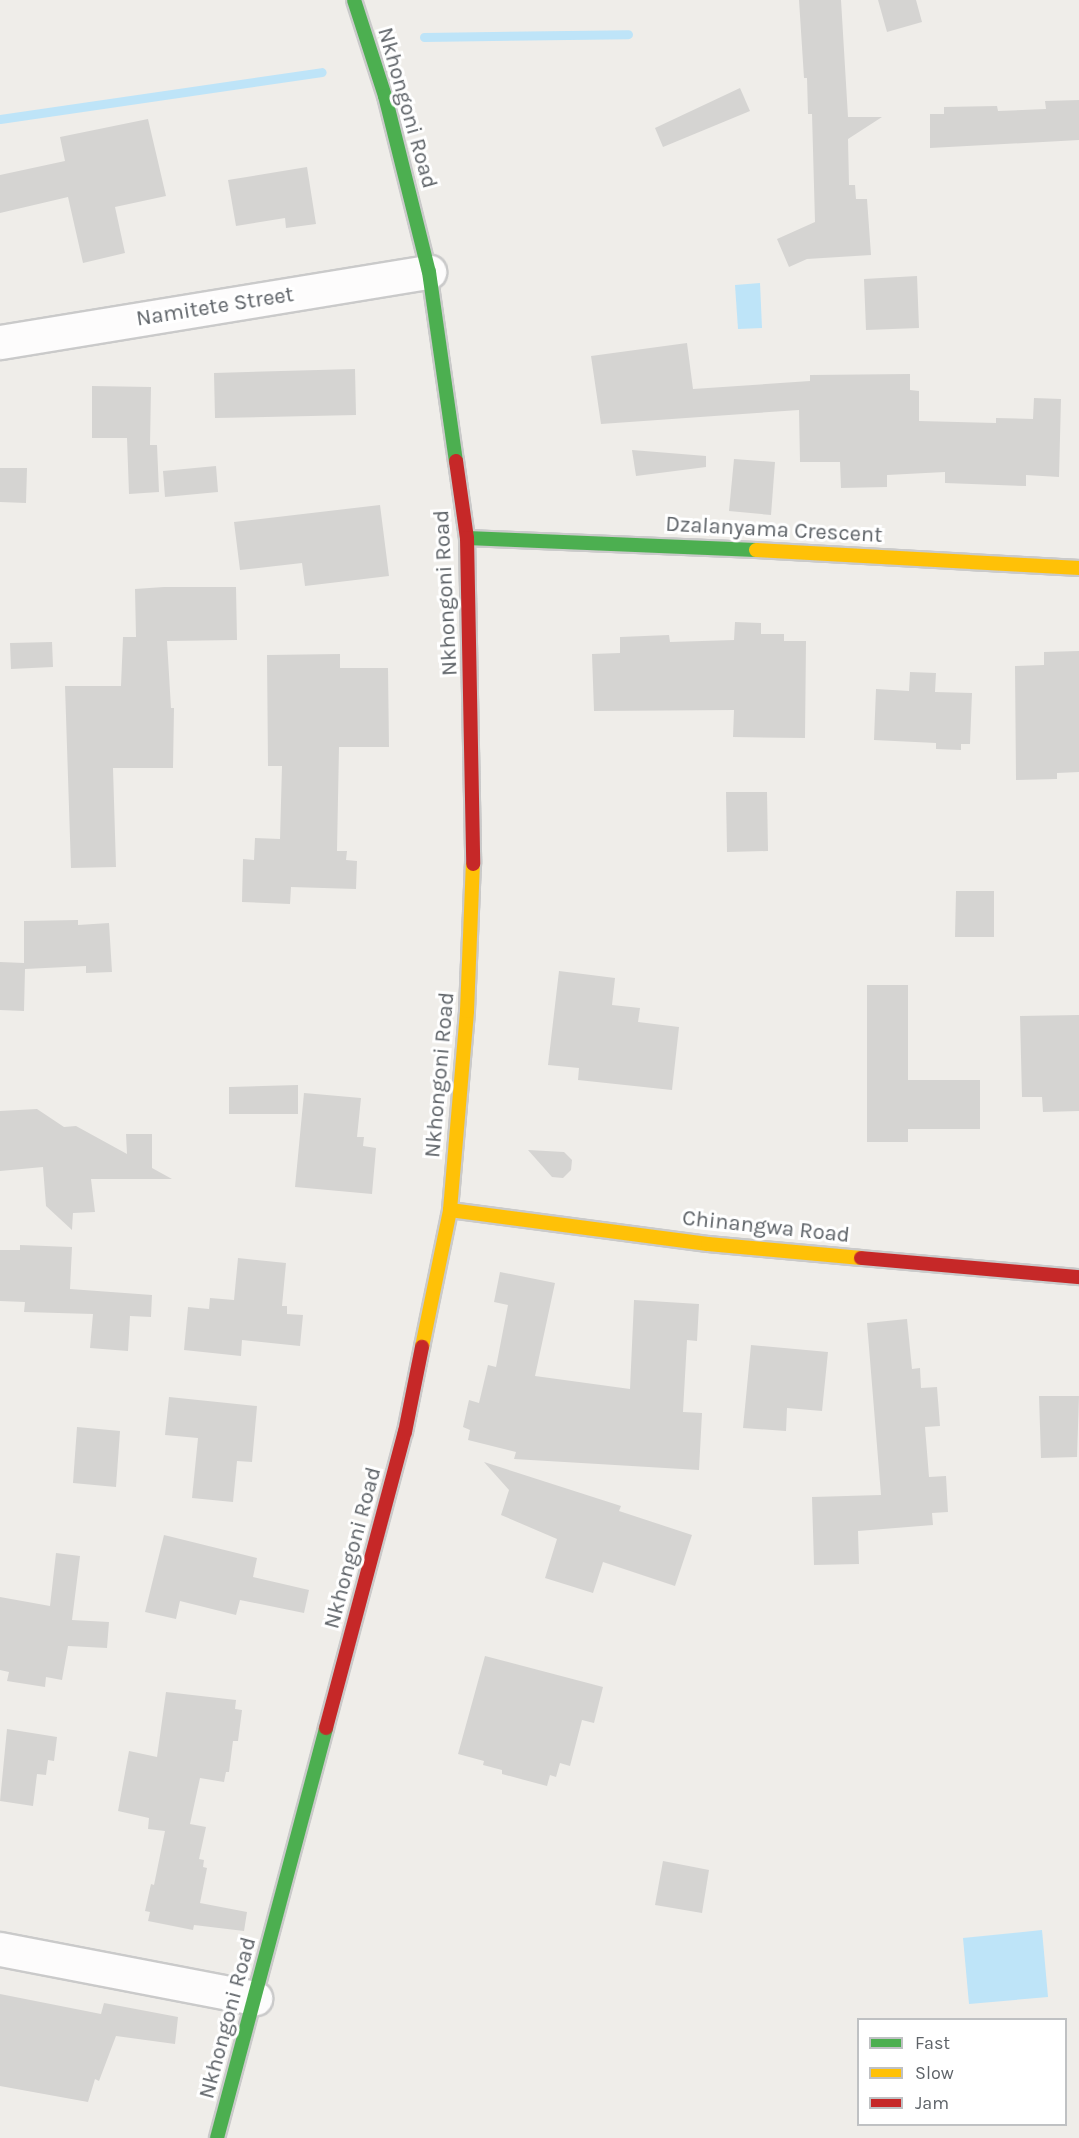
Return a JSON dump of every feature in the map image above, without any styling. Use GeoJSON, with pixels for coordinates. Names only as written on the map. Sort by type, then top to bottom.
{"type":"FeatureCollection","features":[{"type":"Feature","properties":{"kind":"street","name":"Nkhongoni Road"},"geometry":{"type":"LineString","coordinates":[[218,2138],[405,1432],[450,1210],[467,1011],[473,885],[472,657],[467,538],[429,272],[385,96],[354,0]]}},
{"type":"Feature","properties":{"kind":"street","name":"Namitete Street"},"geometry":{"type":"LineString","coordinates":[[0,342],[429,272]]}},
{"type":"Feature","properties":{"kind":"street","name":"Dzalanyama Crescent"},"geometry":{"type":"LineString","coordinates":[[467,538],[684,546],[1079,568]]}},
{"type":"Feature","properties":{"kind":"street","name":"Chinangwa Road"},"geometry":{"type":"LineString","coordinates":[[450,1210],[708,1244],[1079,1277]]}},
{"type":"Feature","properties":{"kind":"street"},"geometry":{"type":"LineString","coordinates":[[0,1949],[255,1998]]}},
{"type":"Feature","properties":{"kind":"water"},"geometry":{"type":"Polygon","coordinates":[[[760,283],[762,328],[738,329],[735,285],[760,283]]]}},
{"type":"Feature","properties":{"kind":"water"},"geometry":{"type":"Polygon","coordinates":[[[1042,1930],[1048,1997],[969,2004],[963,1938],[1042,1930]]]}},
{"type":"Feature","properties":{"kind":"building"},"geometry":{"type":"Polygon","coordinates":[[[799,0],[841,0],[848,117],[882,117],[848,139],[849,185],[855,185],[856,199],[867,199],[871,255],[807,259],[789,267],[777,239],[815,222],[812,114],[808,114],[807,78],[804,78],[799,0]]]}},
{"type":"Feature","properties":{"kind":"building"},"geometry":{"type":"Polygon","coordinates":[[[878,0],[916,0],[922,22],[887,32],[878,0]]]}},
{"type":"Feature","properties":{"kind":"building"},"geometry":{"type":"Polygon","coordinates":[[[740,88],[750,111],[663,147],[655,128],[740,88]]]}},
{"type":"Feature","properties":{"kind":"building"},"geometry":{"type":"Polygon","coordinates":[[[1079,100],[1079,140],[930,148],[930,114],[944,114],[944,107],[997,106],[998,111],[1046,109],[1045,101],[1079,100]]]}},
{"type":"Feature","properties":{"kind":"building"},"geometry":{"type":"Polygon","coordinates":[[[148,119],[166,196],[115,207],[125,253],[83,263],[68,197],[0,213],[0,175],[65,161],[60,137],[148,119]]]}},
{"type":"Feature","properties":{"kind":"building"},"geometry":{"type":"Polygon","coordinates":[[[307,167],[316,224],[286,228],[285,218],[236,226],[228,180],[307,167]]]}},
{"type":"Feature","properties":{"kind":"building"},"geometry":{"type":"Polygon","coordinates":[[[917,276],[919,328],[866,330],[864,279],[917,276]]]}},
{"type":"Feature","properties":{"kind":"building"},"geometry":{"type":"Polygon","coordinates":[[[687,343],[693,389],[810,381],[810,375],[910,374],[910,390],[919,391],[919,421],[996,423],[996,418],[1033,419],[1034,398],[1061,399],[1059,477],[1026,475],[1026,486],[945,483],[945,472],[887,475],[887,487],[841,488],[840,462],[800,462],[799,410],[601,424],[591,356],[687,343]]]}},
{"type":"Feature","properties":{"kind":"building"},"geometry":{"type":"Polygon","coordinates":[[[355,369],[356,415],[215,418],[214,373],[355,369]]]}},
{"type":"Feature","properties":{"kind":"building"},"geometry":{"type":"Polygon","coordinates":[[[92,386],[151,387],[150,445],[157,445],[159,492],[129,494],[127,438],[92,438],[92,386]]]}},
{"type":"Feature","properties":{"kind":"building"},"geometry":{"type":"Polygon","coordinates":[[[632,450],[706,456],[706,467],[636,476],[632,450]]]}},
{"type":"Feature","properties":{"kind":"building"},"geometry":{"type":"Polygon","coordinates":[[[734,459],[775,462],[771,515],[729,511],[734,459]]]}},
{"type":"Feature","properties":{"kind":"building"},"geometry":{"type":"Polygon","coordinates":[[[216,466],[218,492],[165,497],[163,471],[216,466]]]}},
{"type":"Feature","properties":{"kind":"building"},"geometry":{"type":"Polygon","coordinates":[[[0,468],[27,468],[26,503],[0,502],[0,468]]]}},
{"type":"Feature","properties":{"kind":"building"},"geometry":{"type":"Polygon","coordinates":[[[380,505],[389,576],[305,586],[302,563],[240,570],[234,522],[380,505]]]}},
{"type":"Feature","properties":{"kind":"building"},"geometry":{"type":"Polygon","coordinates":[[[236,587],[237,640],[167,641],[171,708],[174,708],[173,768],[113,768],[116,867],[71,868],[65,686],[121,686],[123,637],[136,637],[135,589],[236,587]]]}},
{"type":"Feature","properties":{"kind":"building"},"geometry":{"type":"Polygon","coordinates":[[[735,622],[761,623],[761,634],[784,634],[784,641],[806,641],[805,738],[733,737],[734,710],[594,711],[592,654],[620,653],[620,637],[669,635],[670,642],[734,640],[735,622]]]}},
{"type":"Feature","properties":{"kind":"building"},"geometry":{"type":"Polygon","coordinates":[[[52,642],[53,667],[11,669],[10,643],[52,642]]]}},
{"type":"Feature","properties":{"kind":"building"},"geometry":{"type":"Polygon","coordinates":[[[1079,651],[1079,772],[1057,773],[1057,779],[1016,780],[1015,666],[1044,665],[1044,652],[1079,651]]]}},
{"type":"Feature","properties":{"kind":"building"},"geometry":{"type":"Polygon","coordinates":[[[340,654],[340,668],[388,668],[389,747],[339,747],[337,851],[347,851],[346,860],[357,861],[356,889],[291,887],[290,904],[242,902],[243,859],[254,860],[255,838],[280,839],[282,766],[268,766],[267,655],[340,654]]]}},
{"type":"Feature","properties":{"kind":"building"},"geometry":{"type":"Polygon","coordinates":[[[910,672],[936,673],[935,692],[972,693],[970,744],[961,744],[961,750],[936,749],[936,743],[874,740],[876,689],[909,691],[910,672]]]}},
{"type":"Feature","properties":{"kind":"building"},"geometry":{"type":"Polygon","coordinates":[[[726,792],[767,792],[768,851],[727,852],[726,792]]]}},
{"type":"Feature","properties":{"kind":"building"},"geometry":{"type":"Polygon","coordinates":[[[956,891],[994,891],[994,937],[955,937],[956,891]]]}},
{"type":"Feature","properties":{"kind":"building"},"geometry":{"type":"Polygon","coordinates":[[[78,920],[78,925],[109,923],[112,972],[86,973],[86,966],[25,969],[24,1011],[0,1010],[0,962],[24,963],[24,921],[78,920]]]}},
{"type":"Feature","properties":{"kind":"building"},"geometry":{"type":"Polygon","coordinates":[[[559,971],[615,978],[612,1005],[640,1008],[638,1022],[679,1027],[672,1090],[578,1080],[579,1068],[548,1065],[559,971]]]}},
{"type":"Feature","properties":{"kind":"building"},"geometry":{"type":"Polygon","coordinates":[[[867,985],[908,985],[908,1080],[980,1080],[980,1129],[908,1129],[908,1142],[867,1142],[867,985]]]}},
{"type":"Feature","properties":{"kind":"building"},"geometry":{"type":"Polygon","coordinates":[[[1079,1015],[1079,1111],[1043,1112],[1042,1097],[1022,1097],[1020,1016],[1079,1015]]]}},
{"type":"Feature","properties":{"kind":"building"},"geometry":{"type":"Polygon","coordinates":[[[298,1085],[298,1114],[229,1114],[229,1087],[298,1085]]]}},
{"type":"Feature","properties":{"kind":"building"},"geometry":{"type":"Polygon","coordinates":[[[304,1093],[361,1098],[357,1137],[364,1137],[363,1146],[376,1148],[372,1194],[295,1187],[304,1093]]]}},
{"type":"Feature","properties":{"kind":"building"},"geometry":{"type":"Polygon","coordinates":[[[37,1109],[64,1127],[76,1126],[127,1154],[126,1134],[152,1134],[152,1168],[172,1179],[91,1179],[95,1212],[73,1213],[72,1230],[46,1206],[43,1167],[0,1171],[0,1111],[37,1109]]]}},
{"type":"Feature","properties":{"kind":"building"},"geometry":{"type":"Polygon","coordinates":[[[528,1150],[564,1152],[572,1160],[571,1170],[563,1178],[552,1177],[528,1150]]]}},
{"type":"Feature","properties":{"kind":"building"},"geometry":{"type":"Polygon","coordinates":[[[20,1245],[72,1247],[70,1289],[152,1295],[151,1317],[130,1316],[128,1351],[90,1348],[93,1314],[24,1312],[25,1302],[0,1301],[0,1250],[20,1250],[20,1245]]]}},
{"type":"Feature","properties":{"kind":"building"},"geometry":{"type":"Polygon","coordinates":[[[238,1258],[286,1263],[282,1306],[287,1306],[287,1314],[303,1315],[300,1346],[242,1340],[241,1356],[184,1350],[188,1307],[209,1309],[210,1298],[234,1300],[238,1258]]]}},
{"type":"Feature","properties":{"kind":"building"},"geometry":{"type":"Polygon","coordinates":[[[500,1272],[555,1283],[535,1376],[630,1389],[634,1300],[699,1304],[697,1341],[687,1340],[683,1412],[702,1413],[699,1470],[514,1459],[516,1452],[468,1440],[470,1430],[463,1427],[469,1400],[479,1403],[488,1365],[496,1367],[508,1305],[494,1302],[500,1272]]]}},
{"type":"Feature","properties":{"kind":"building"},"geometry":{"type":"Polygon","coordinates":[[[907,1319],[912,1369],[920,1368],[921,1388],[937,1387],[940,1426],[925,1427],[929,1477],[946,1476],[948,1512],[932,1513],[933,1525],[858,1531],[859,1564],[814,1565],[812,1497],[881,1495],[867,1323],[907,1319]]]}},
{"type":"Feature","properties":{"kind":"building"},"geometry":{"type":"Polygon","coordinates":[[[751,1345],[828,1352],[822,1411],[787,1408],[786,1431],[743,1428],[751,1345]]]}},
{"type":"Feature","properties":{"kind":"building"},"geometry":{"type":"Polygon","coordinates":[[[1039,1396],[1079,1396],[1077,1457],[1041,1458],[1039,1396]]]}},
{"type":"Feature","properties":{"kind":"building"},"geometry":{"type":"Polygon","coordinates":[[[169,1397],[257,1406],[252,1462],[237,1461],[233,1502],[192,1498],[198,1438],[165,1435],[169,1397]]]}},
{"type":"Feature","properties":{"kind":"building"},"geometry":{"type":"Polygon","coordinates":[[[77,1427],[120,1431],[116,1487],[73,1483],[77,1427]]]}},
{"type":"Feature","properties":{"kind":"building"},"geometry":{"type":"Polygon","coordinates":[[[484,1462],[621,1506],[619,1511],[692,1535],[675,1586],[603,1562],[593,1593],[545,1578],[557,1539],[501,1515],[509,1490],[484,1462]]]}},
{"type":"Feature","properties":{"kind":"building"},"geometry":{"type":"Polygon","coordinates":[[[164,1535],[257,1558],[253,1577],[309,1590],[304,1613],[240,1600],[236,1615],[180,1601],[176,1619],[145,1612],[164,1535]]]}},
{"type":"Feature","properties":{"kind":"building"},"geometry":{"type":"Polygon","coordinates":[[[56,1553],[80,1556],[72,1620],[109,1622],[107,1648],[68,1646],[62,1680],[46,1677],[45,1687],[7,1681],[9,1672],[0,1670],[0,1597],[50,1606],[56,1553]]]}},
{"type":"Feature","properties":{"kind":"building"},"geometry":{"type":"Polygon","coordinates":[[[485,1656],[603,1687],[594,1723],[582,1720],[570,1766],[560,1763],[556,1777],[550,1775],[547,1786],[502,1774],[502,1770],[483,1765],[484,1761],[458,1754],[485,1656]]]}},
{"type":"Feature","properties":{"kind":"building"},"geometry":{"type":"Polygon","coordinates":[[[166,1692],[236,1700],[235,1709],[242,1710],[238,1741],[233,1741],[229,1772],[226,1772],[224,1782],[200,1778],[190,1824],[206,1827],[199,1859],[204,1860],[203,1867],[207,1868],[200,1903],[247,1912],[244,1931],[194,1925],[193,1930],[148,1921],[150,1912],[145,1911],[151,1884],[154,1885],[165,1831],[148,1829],[149,1818],[118,1811],[129,1751],[157,1757],[166,1692]]]}},
{"type":"Feature","properties":{"kind":"building"},"geometry":{"type":"Polygon","coordinates":[[[7,1729],[57,1737],[54,1761],[48,1760],[46,1775],[37,1774],[33,1806],[0,1801],[7,1729]]]}},
{"type":"Feature","properties":{"kind":"building"},"geometry":{"type":"Polygon","coordinates":[[[663,1861],[709,1870],[702,1913],[655,1905],[663,1861]]]}},
{"type":"Feature","properties":{"kind":"building"},"geometry":{"type":"Polygon","coordinates":[[[0,1994],[101,2014],[104,2003],[178,2017],[175,2044],[116,2036],[99,2081],[95,2079],[88,2102],[0,2086],[0,1994]]]}},
{"type":"Feature","properties":{"kind":"waterway"},"geometry":{"type":"LineString","coordinates":[[424,37],[628,34]]}},
{"type":"Feature","properties":{"kind":"waterway"},"geometry":{"type":"LineString","coordinates":[[0,119],[322,72]]}},
{"type":"Feature","properties":{"kind":"traffic: fast"},"geometry":{"type":"LineString","coordinates":[[354,0],[385,96],[429,272],[456,461]]}},
{"type":"Feature","properties":{"kind":"traffic: fast"},"geometry":{"type":"LineString","coordinates":[[467,538],[756,550]]}},
{"type":"Feature","properties":{"kind":"traffic: fast"},"geometry":{"type":"LineString","coordinates":[[217,2138],[326,1728]]}},
{"type":"Feature","properties":{"kind":"traffic: slow"},"geometry":{"type":"LineString","coordinates":[[756,550],[1079,568]]}},
{"type":"Feature","properties":{"kind":"traffic: slow"},"geometry":{"type":"LineString","coordinates":[[422,1347],[450,1210],[467,1011],[473,864]]}},
{"type":"Feature","properties":{"kind":"traffic: slow"},"geometry":{"type":"LineString","coordinates":[[450,1210],[708,1244],[861,1258]]}},
{"type":"Feature","properties":{"kind":"traffic: jam"},"geometry":{"type":"LineString","coordinates":[[456,461],[467,538],[473,864]]}},
{"type":"Feature","properties":{"kind":"traffic: jam"},"geometry":{"type":"LineString","coordinates":[[861,1258],[1079,1277]]}},
{"type":"Feature","properties":{"kind":"traffic: jam"},"geometry":{"type":"LineString","coordinates":[[326,1728],[405,1432],[422,1347]]}}]}
